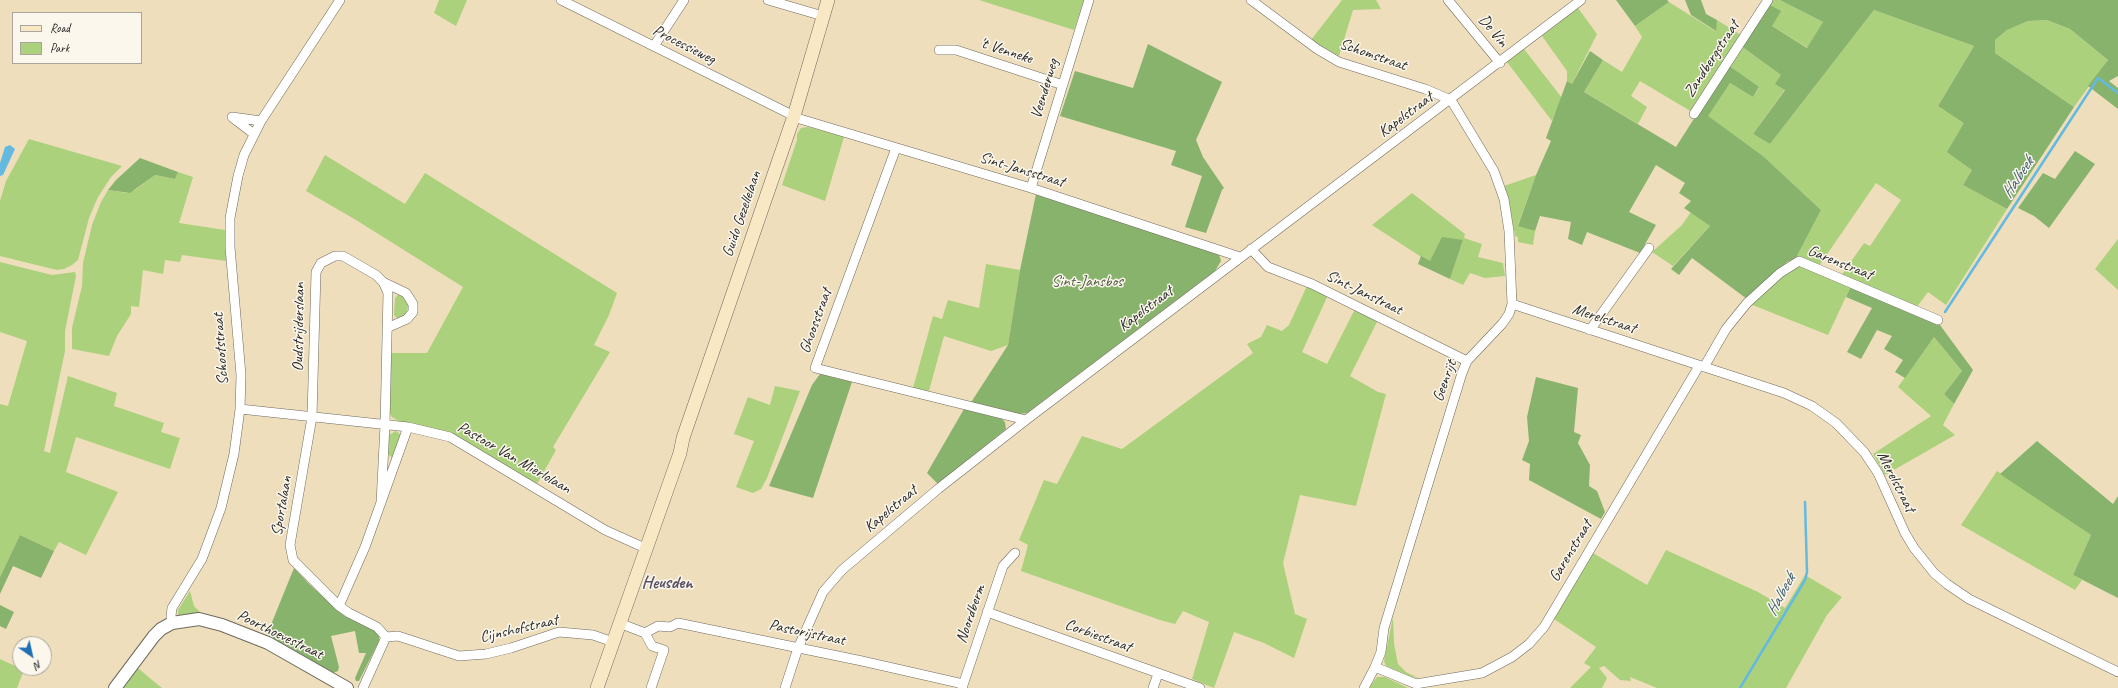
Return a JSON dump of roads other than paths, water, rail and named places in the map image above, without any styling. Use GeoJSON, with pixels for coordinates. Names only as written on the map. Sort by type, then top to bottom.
{"type":"FeatureCollection","features":[{"type":"Feature","properties":{"kind":"main road","name":"Guido Gezellelaan"},"geometry":{"type":"LineString","coordinates":[[597,688],[646,545],[680,453],[683,438],[794,116],[828,0]]}},
{"type":"Feature","properties":{"kind":"street","name":"Schootstraat"},"geometry":{"type":"LineString","coordinates":[[172,623],[172,608],[202,559],[221,508],[234,454],[240,409],[240,375],[230,247],[230,218],[238,176],[254,134],[261,121],[340,0]]}},
{"type":"Feature","properties":{"kind":"street","name":"Processieweg"},"geometry":{"type":"LineString","coordinates":[[561,0],[794,116]]}},
{"type":"Feature","properties":{"kind":"street"},"geometry":{"type":"LineString","coordinates":[[654,46],[684,0]]}},
{"type":"Feature","properties":{"kind":"street"},"geometry":{"type":"LineString","coordinates":[[768,0],[823,16]]}},
{"type":"Feature","properties":{"kind":"street","name":"Veenderweg"},"geometry":{"type":"LineString","coordinates":[[1031,188],[1089,0]]}},
{"type":"Feature","properties":{"kind":"street","name":"Schomstraat"},"geometry":{"type":"LineString","coordinates":[[1251,0],[1317,49],[1339,62],[1426,89],[1451,100]]}},
{"type":"Feature","properties":{"kind":"street","name":"De Vin"},"geometry":{"type":"LineString","coordinates":[[1448,0],[1500,63]]}},
{"type":"Feature","properties":{"kind":"street","name":"Kapelstraat"},"geometry":{"type":"LineString","coordinates":[[785,688],[798,648],[823,592],[842,570],[938,489],[1026,420],[1582,0]]}},
{"type":"Feature","properties":{"kind":"street","name":"Zandbergstraat"},"geometry":{"type":"LineString","coordinates":[[1694,114],[1768,0]]}},
{"type":"Feature","properties":{"kind":"street","name":"'t Venneke"},"geometry":{"type":"LineString","coordinates":[[939,50],[956,50],[1063,85]]}},
{"type":"Feature","properties":{"kind":"street","name":"Geenrijt"},"geometry":{"type":"LineString","coordinates":[[1364,688],[1375,668],[1381,652],[1384,628],[1462,373],[1467,361],[1502,324],[1509,314],[1512,304],[1509,231],[1504,199],[1494,171],[1451,100]]}},
{"type":"Feature","properties":{"kind":"street","name":"Sint-Jansstraat"},"geometry":{"type":"LineString","coordinates":[[794,116],[1031,188],[1240,257]]}},
{"type":"Feature","properties":{"kind":"street"},"geometry":{"type":"LineString","coordinates":[[254,134],[232,117],[261,121]]}},
{"type":"Feature","properties":{"kind":"street","name":"Ghoosstraat"},"geometry":{"type":"LineString","coordinates":[[896,148],[815,368],[1026,420]]}},
{"type":"Feature","properties":{"kind":"street"},"geometry":{"type":"LineString","coordinates":[[1590,330],[1648,248]]}},
{"type":"Feature","properties":{"kind":"street","name":"Sint-Janstraat"},"geometry":{"type":"LineString","coordinates":[[1251,249],[1268,267],[1306,282],[1467,361]]}},
{"type":"Feature","properties":{"kind":"street","name":"Oudstrijderslaan"},"geometry":{"type":"LineString","coordinates":[[312,417],[316,272],[321,263],[327,259],[343,256],[376,275],[383,282],[406,293],[413,304],[412,312],[407,319],[388,328]]}},
{"type":"Feature","properties":{"kind":"street","name":"Garenstraat"},"geometry":{"type":"LineString","coordinates":[[1375,668],[1416,686],[1482,673],[1512,657],[1529,644],[1544,627],[1701,367],[1726,329],[1747,303],[1780,273],[1799,261],[1938,320]]}},
{"type":"Feature","properties":{"kind":"street"},"geometry":{"type":"LineString","coordinates":[[381,503],[388,328],[388,293],[383,282]]}},
{"type":"Feature","properties":{"kind":"street","name":"Merelstraat"},"geometry":{"type":"LineString","coordinates":[[1512,304],[1784,393],[1824,414],[1846,432],[1868,458],[1878,473],[1905,533],[1914,548],[1934,573],[1969,599],[2118,672]]}},
{"type":"Feature","properties":{"kind":"street","name":"Pastoor Van Mierlolaan"},"geometry":{"type":"LineString","coordinates":[[240,409],[408,427],[434,432],[461,443],[605,530],[646,545]]}},
{"type":"Feature","properties":{"kind":"street","name":"Sportalaan"},"geometry":{"type":"LineString","coordinates":[[312,417],[290,552],[293,560],[339,606],[348,613],[377,627],[386,637]]}},
{"type":"Feature","properties":{"kind":"street"},"geometry":{"type":"LineString","coordinates":[[339,606],[365,547],[408,427]]}},
{"type":"Feature","properties":{"kind":"street","name":"Noordberm"},"geometry":{"type":"LineString","coordinates":[[963,686],[1003,566],[1014,553]]}},
{"type":"Feature","properties":{"kind":"street","name":"Corbiestraat"},"geometry":{"type":"LineString","coordinates":[[987,612],[1200,688]]}},
{"type":"Feature","properties":{"kind":"street","name":"Poorthoevestraat"},"geometry":{"type":"LineString","coordinates":[[172,623],[200,618],[222,625],[268,643],[343,687]]}},
{"type":"Feature","properties":{"kind":"street"},"geometry":{"type":"LineString","coordinates":[[115,688],[154,636],[172,623]]}},
{"type":"Feature","properties":{"kind":"street"},"geometry":{"type":"LineString","coordinates":[[619,623],[645,633],[652,646],[664,650],[651,688]]}},
{"type":"Feature","properties":{"kind":"street","name":"Pastorijstraat"},"geometry":{"type":"LineString","coordinates":[[645,633],[658,626],[670,627],[678,623],[798,648],[963,686]]}},
{"type":"Feature","properties":{"kind":"street","name":"Cijnshofstraat"},"geometry":{"type":"LineString","coordinates":[[386,637],[398,636],[459,656],[486,654],[504,650],[559,632],[593,635],[613,642]]}},
{"type":"Feature","properties":{"kind":"street"},"geometry":{"type":"LineString","coordinates":[[363,688],[386,637]]}},
{"type":"Feature","properties":{"kind":"street"},"geometry":{"type":"LineString","coordinates":[[1153,688],[1158,674]]}},
{"type":"Feature","properties":{"kind":"water"},"geometry":{"type":"Polygon","coordinates":[[[10,145],[15,149],[3,175],[0,176],[0,163],[5,147],[10,145]]]}},
{"type":"Feature","properties":{"kind":"waterway","name":"Halbeek"},"geometry":{"type":"LineString","coordinates":[[1945,312],[2098,78],[2118,93]]}},
{"type":"Feature","properties":{"kind":"waterway","name":"Halbeek"},"geometry":{"type":"LineString","coordinates":[[1740,688],[1805,580],[1807,572],[1805,502]]}},
{"type":"Feature","properties":{"kind":"district","name":"Heusden"},"geometry":{"type":"Point","coordinates":[667,583]}},
{"type":"Feature","properties":{"kind":"park label","name":"Sint-Jansbos"},"geometry":{"type":"Point","coordinates":[1087,282]}}]}
